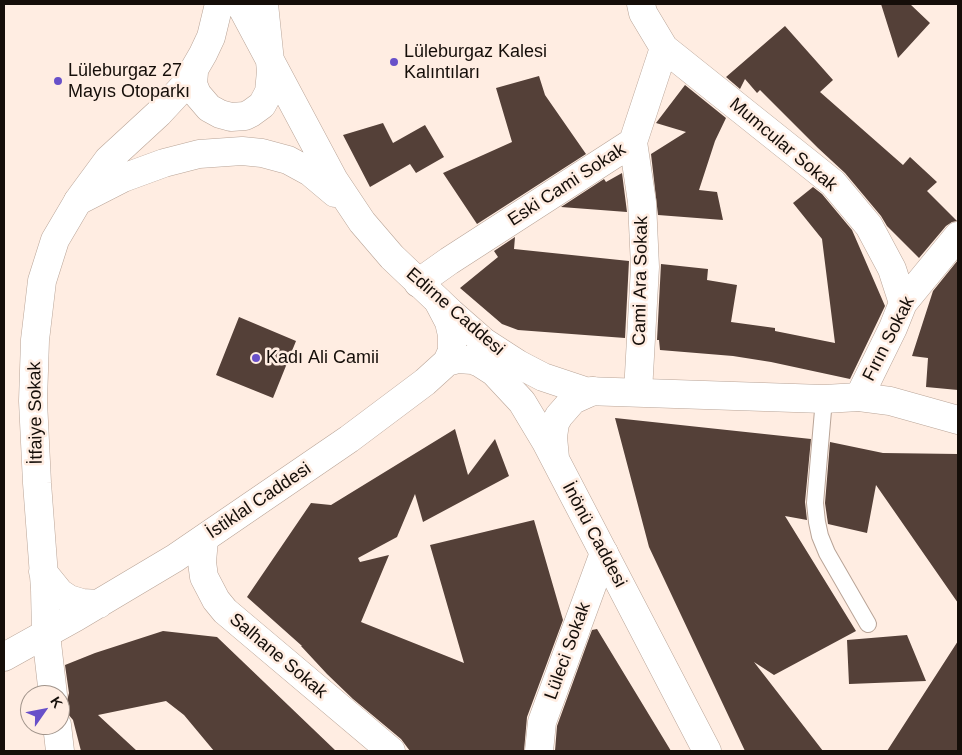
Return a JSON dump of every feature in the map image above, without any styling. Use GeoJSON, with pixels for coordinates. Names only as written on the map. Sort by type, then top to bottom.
{"type":"FeatureCollection","features":[{"type":"Feature","properties":{"kind":"main road","name":"İtfaiye Sokak"},"geometry":{"type":"LineString","coordinates":[[52,685],[46,634],[33,401],[35,340],[42,281],[55,240],[89,183],[108,160],[163,108],[194,72],[211,36],[219,4]]}},
{"type":"Feature","properties":{"kind":"main road","name":"Edirne Caddesi"},"geometry":{"type":"LineString","coordinates":[[240,4],[334,180],[362,222],[392,257],[428,292],[484,342],[509,359],[543,376],[574,388],[593,391],[824,399],[859,398],[890,401],[958,420]]}},
{"type":"Feature","properties":{"kind":"main road"},"geometry":{"type":"LineString","coordinates":[[194,72],[194,90],[204,104],[220,114],[238,117],[251,113],[262,105],[270,87],[270,62],[264,4]]}},
{"type":"Feature","properties":{"kind":"main road","name":"Mumcular Sokak"},"geometry":{"type":"LineString","coordinates":[[641,4],[643,13],[664,48],[833,183],[869,226],[892,269],[903,303]]}},
{"type":"Feature","properties":{"kind":"main road","name":"Eski Cami Sokak"},"geometry":{"type":"LineString","coordinates":[[428,292],[448,261],[633,142],[664,48]]}},
{"type":"Feature","properties":{"kind":"main road","name":"Cami Ara Sokak"},"geometry":{"type":"LineString","coordinates":[[633,142],[642,202],[645,266],[638,392]]}},
{"type":"Feature","properties":{"kind":"main road"},"geometry":{"type":"LineString","coordinates":[[78,201],[123,178],[164,163],[199,154],[242,151],[262,153],[288,160],[310,172],[330,188],[362,222]]}},
{"type":"Feature","properties":{"kind":"main road","name":"Fırın Sokak"},"geometry":{"type":"LineString","coordinates":[[859,398],[903,303],[958,236]]}},
{"type":"Feature","properties":{"kind":"main road"},"geometry":{"type":"LineString","coordinates":[[428,292],[449,322],[452,335],[452,351],[447,362]]}},
{"type":"Feature","properties":{"kind":"main road","name":"İnönü Caddesi"},"geometry":{"type":"LineString","coordinates":[[447,362],[458,358],[480,363],[494,372],[522,402],[556,462],[707,751]]}},
{"type":"Feature","properties":{"kind":"main road","name":"İstiklal Caddesi"},"geometry":{"type":"LineString","coordinates":[[4,657],[99,604],[204,539],[349,440],[400,402],[447,362]]}},
{"type":"Feature","properties":{"kind":"main road"},"geometry":{"type":"LineString","coordinates":[[556,462],[553,437],[555,423],[573,400],[593,391]]}},
{"type":"Feature","properties":{"kind":"main road","name":"Salhane Sokak"},"geometry":{"type":"LineString","coordinates":[[204,539],[202,562],[204,577],[216,600],[225,611],[391,751]]}},
{"type":"Feature","properties":{"kind":"main road","name":"Lüleci Sokak"},"geometry":{"type":"LineString","coordinates":[[539,751],[542,722],[604,553]]}},
{"type":"Feature","properties":{"kind":"main road"},"geometry":{"type":"LineString","coordinates":[[43,572],[60,593],[69,599],[82,603],[99,604]]}},
{"type":"Feature","properties":{"kind":"main road"},"geometry":{"type":"LineString","coordinates":[[58,735],[60,751]]}},
{"type":"Feature","properties":{"kind":"lane"},"geometry":{"type":"LineString","coordinates":[[824,399],[815,504],[817,522],[827,553],[868,624]]}},
{"type":"Feature","properties":{"kind":"building"},"geometry":{"type":"Polygon","coordinates":[[[881,4],[910,4],[930,23],[898,58],[881,4]]]}},
{"type":"Feature","properties":{"kind":"building"},"geometry":{"type":"Polygon","coordinates":[[[785,26],[833,80],[820,92],[903,165],[910,157],[937,182],[927,191],[957,221],[946,226],[919,258],[887,226],[881,216],[845,173],[760,90],[757,93],[745,79],[740,89],[726,77],[785,26]]]}},
{"type":"Feature","properties":{"kind":"building"},"geometry":{"type":"Polygon","coordinates":[[[539,76],[545,95],[586,154],[477,224],[443,173],[512,142],[496,88],[539,76]]]}},
{"type":"Feature","properties":{"kind":"building"},"geometry":{"type":"Polygon","coordinates":[[[685,85],[726,118],[715,141],[699,190],[717,192],[723,220],[658,215],[651,154],[686,132],[656,123],[685,85]]]}},
{"type":"Feature","properties":{"kind":"building"},"geometry":{"type":"Polygon","coordinates":[[[383,123],[393,143],[425,125],[444,157],[416,173],[410,164],[370,187],[343,135],[383,123]]]}},
{"type":"Feature","properties":{"kind":"building"},"geometry":{"type":"Polygon","coordinates":[[[622,173],[627,212],[561,207],[604,179],[606,182],[622,173]]]}},
{"type":"Feature","properties":{"kind":"building"},"geometry":{"type":"Polygon","coordinates":[[[813,187],[822,194],[852,230],[885,306],[850,379],[733,356],[660,350],[659,340],[657,340],[661,264],[708,269],[707,280],[737,285],[731,322],[775,328],[775,331],[835,343],[822,239],[793,203],[813,187]]]}},
{"type":"Feature","properties":{"kind":"building"},"geometry":{"type":"Polygon","coordinates":[[[515,237],[514,249],[629,261],[625,338],[518,330],[502,324],[460,288],[498,257],[494,251],[515,237]]]}},
{"type":"Feature","properties":{"kind":"building"},"geometry":{"type":"Polygon","coordinates":[[[958,260],[958,390],[926,387],[928,358],[912,356],[933,291],[958,260]]]}},
{"type":"Feature","properties":{"kind":"building","name":"Kadı Ali Camii"},"geometry":{"type":"Polygon","coordinates":[[[239,317],[296,341],[273,398],[216,375],[239,317]]]}},
{"type":"Feature","properties":{"kind":"building"},"geometry":{"type":"Polygon","coordinates":[[[615,418],[811,439],[805,502],[807,520],[785,516],[856,631],[774,675],[754,662],[823,751],[745,751],[649,547],[615,418]]]}},
{"type":"Feature","properties":{"kind":"building"},"geometry":{"type":"Polygon","coordinates":[[[455,429],[468,475],[495,439],[509,476],[423,522],[415,494],[397,537],[358,558],[360,562],[389,555],[361,622],[464,663],[430,545],[534,520],[563,620],[527,717],[524,751],[410,751],[401,739],[353,699],[302,646],[247,597],[311,503],[331,505],[455,429]]]}},
{"type":"Feature","properties":{"kind":"building"},"geometry":{"type":"Polygon","coordinates":[[[830,442],[883,453],[958,454],[958,603],[876,485],[867,533],[828,524],[825,503],[830,442]]]}},
{"type":"Feature","properties":{"kind":"building"},"geometry":{"type":"Polygon","coordinates":[[[597,629],[671,751],[555,751],[557,726],[592,630],[597,629]]]}},
{"type":"Feature","properties":{"kind":"building"},"geometry":{"type":"Polygon","coordinates":[[[163,631],[217,637],[336,751],[214,751],[184,715],[166,701],[98,715],[137,751],[81,751],[73,720],[70,716],[70,685],[68,685],[65,665],[95,653],[163,631]]]}},
{"type":"Feature","properties":{"kind":"building"},"geometry":{"type":"Polygon","coordinates":[[[907,635],[926,681],[849,684],[847,640],[907,635]]]}},
{"type":"Feature","properties":{"kind":"building"},"geometry":{"type":"Polygon","coordinates":[[[958,641],[958,751],[887,751],[958,641]]]}},
{"type":"Feature","properties":{"kind":"place","name":"Lüleburgaz Kalesi Kalıntıları"},"geometry":{"type":"Point","coordinates":[394,62]}},
{"type":"Feature","properties":{"kind":"place","name":"Lüleburgaz 27 Mayıs Otoparkı"},"geometry":{"type":"Point","coordinates":[58,81]}},
{"type":"Feature","properties":{"kind":"place","name":"Kadı Ali Camii"},"geometry":{"type":"Point","coordinates":[256,358]}}]}
